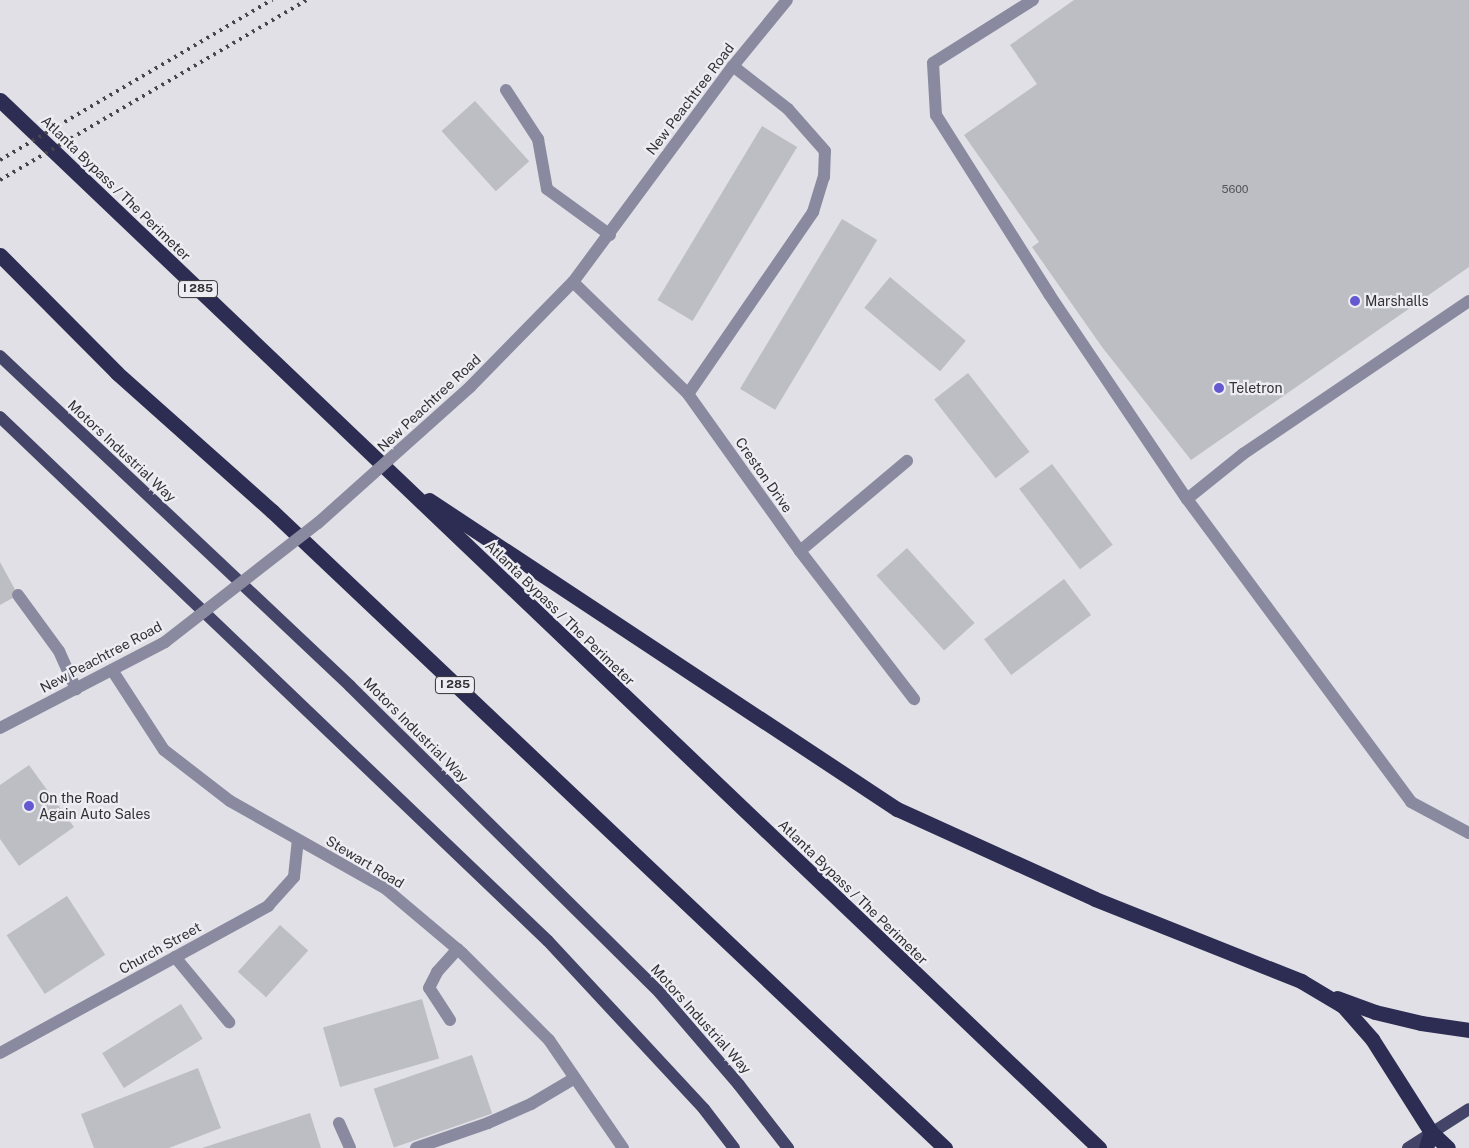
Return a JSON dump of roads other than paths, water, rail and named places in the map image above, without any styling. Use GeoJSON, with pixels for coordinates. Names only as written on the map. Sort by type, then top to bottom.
{"type":"FeatureCollection","features":[{"type":"Feature","properties":{"kind":"highway","name":"Atlanta Bypass / The Perimeter"},"geometry":{"type":"LineString","coordinates":[[0,100],[1099,1148]]}},
{"type":"Feature","properties":{"kind":"highway","name":"I 285"},"geometry":{"type":"LineString","coordinates":[[0,255],[117,373],[272,511],[945,1148]]}},
{"type":"Feature","properties":{"kind":"highway"},"geometry":{"type":"LineString","coordinates":[[396,479],[897,809],[1095,899],[1300,981],[1343,1006],[1372,1039],[1430,1132],[1448,1148]]}},
{"type":"Feature","properties":{"kind":"highway"},"geometry":{"type":"LineString","coordinates":[[1320,992],[1394,1016],[1422,1023],[1469,1030]]}},
{"type":"Feature","properties":{"kind":"highway"},"geometry":{"type":"LineString","coordinates":[[1426,1148],[1430,1132]]}},
{"type":"Feature","properties":{"kind":"main road","name":"Motors Industrial Way"},"geometry":{"type":"LineString","coordinates":[[0,356],[350,686],[660,993],[739,1085],[788,1148]]}},
{"type":"Feature","properties":{"kind":"main road"},"geometry":{"type":"LineString","coordinates":[[0,417],[548,941],[704,1109],[734,1148]]}},
{"type":"Feature","properties":{"kind":"main road"},"geometry":{"type":"LineString","coordinates":[[1408,1148],[1430,1132],[1469,1110]]}},
{"type":"Feature","properties":{"kind":"street","name":"New Peachtree Road"},"geometry":{"type":"LineString","coordinates":[[0,728],[165,642],[318,523],[470,387],[573,282],[610,235],[733,66],[788,0]]}},
{"type":"Feature","properties":{"kind":"street"},"geometry":{"type":"LineString","coordinates":[[1033,0],[933,63],[936,115],[1049,294],[1187,499],[1410,802],[1469,833]]}},
{"type":"Feature","properties":{"kind":"street"},"geometry":{"type":"LineString","coordinates":[[688,394],[813,212],[824,177],[825,151],[788,109],[733,66]]}},
{"type":"Feature","properties":{"kind":"street"},"geometry":{"type":"LineString","coordinates":[[506,90],[538,139],[547,189],[610,235]]}},
{"type":"Feature","properties":{"kind":"street","name":"Creston Drive"},"geometry":{"type":"LineString","coordinates":[[573,282],[688,394],[800,551],[914,699]]}},
{"type":"Feature","properties":{"kind":"street"},"geometry":{"type":"LineString","coordinates":[[1187,499],[1242,454],[1469,301]]}},
{"type":"Feature","properties":{"kind":"street"},"geometry":{"type":"LineString","coordinates":[[800,551],[907,461]]}},
{"type":"Feature","properties":{"kind":"street"},"geometry":{"type":"LineString","coordinates":[[18,596],[59,651],[76,689]]}},
{"type":"Feature","properties":{"kind":"street","name":"Stewart Road"},"geometry":{"type":"LineString","coordinates":[[112,670],[164,750],[230,801],[386,889],[458,949],[549,1040],[623,1148]]}},
{"type":"Feature","properties":{"kind":"street","name":"Church Street"},"geometry":{"type":"LineString","coordinates":[[0,1053],[268,906],[294,877],[298,840]]}},
{"type":"Feature","properties":{"kind":"street"},"geometry":{"type":"LineString","coordinates":[[450,1020],[429,988],[437,972],[458,949]]}},
{"type":"Feature","properties":{"kind":"street"},"geometry":{"type":"LineString","coordinates":[[175,957],[229,1022]]}},
{"type":"Feature","properties":{"kind":"street"},"geometry":{"type":"LineString","coordinates":[[416,1148],[488,1123],[531,1104],[575,1078]]}},
{"type":"Feature","properties":{"kind":"street"},"geometry":{"type":"LineString","coordinates":[[339,1123],[350,1148]]}},
{"type":"Feature","properties":{"kind":"railway"},"geometry":{"type":"LineString","coordinates":[[0,160],[272,0]]}},
{"type":"Feature","properties":{"kind":"railway"},"geometry":{"type":"LineString","coordinates":[[0,180],[307,0]]}},
{"type":"Feature","properties":{"kind":"place","name":"Marshalls"},"geometry":{"type":"Point","coordinates":[1355,301]}},
{"type":"Feature","properties":{"kind":"place","name":"Teletron"},"geometry":{"type":"Point","coordinates":[1219,388]}},
{"type":"Feature","properties":{"kind":"place","name":"On the Road Again Auto Sales"},"geometry":{"type":"Point","coordinates":[29,806]}}]}
